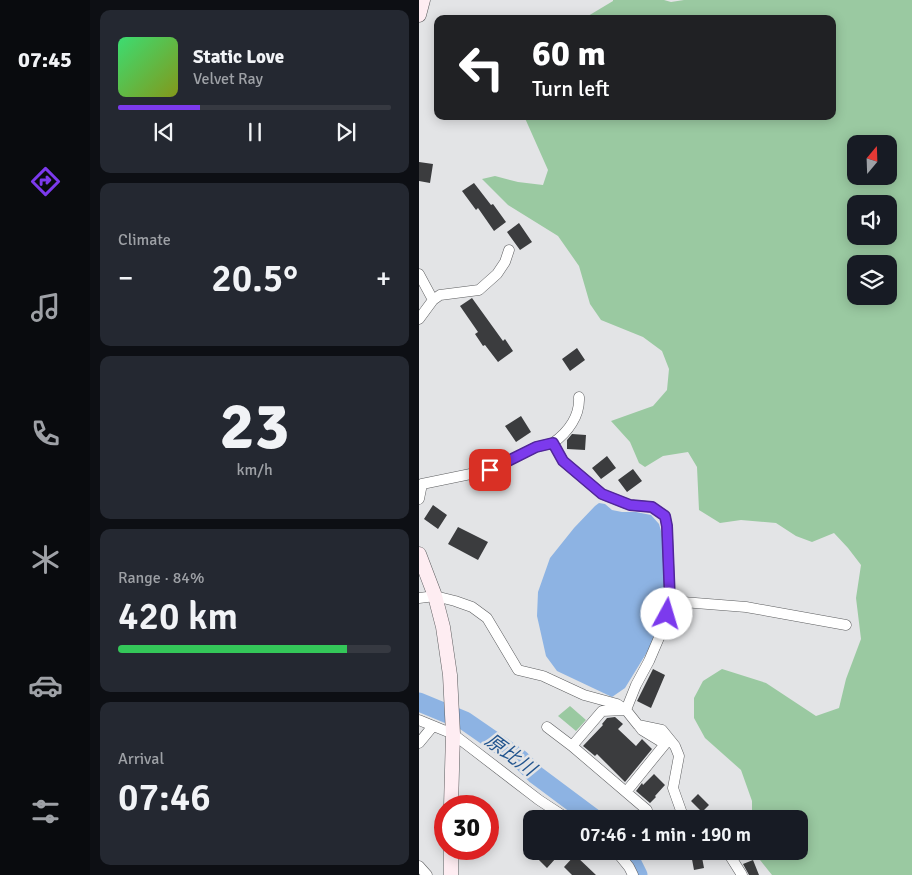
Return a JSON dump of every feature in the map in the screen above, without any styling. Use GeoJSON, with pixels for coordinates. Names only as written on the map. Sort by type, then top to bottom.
{"type":"FeatureCollection","features":[{"type":"Feature","properties":{"kind":"street"},"geometry":{"type":"LineString","coordinates":[[419,14],[423,0]]}},
{"type":"Feature","properties":{"kind":"street"},"geometry":{"type":"LineString","coordinates":[[419,319],[433,300],[440,295],[479,290],[497,274],[505,262],[509,250]]}},
{"type":"Feature","properties":{"kind":"street"},"geometry":{"type":"LineString","coordinates":[[419,274],[433,300]]}},
{"type":"Feature","properties":{"kind":"street"},"geometry":{"type":"LineString","coordinates":[[419,499],[421,482],[490,470],[536,447],[553,443],[574,421],[579,397]]}},
{"type":"Feature","properties":{"kind":"street"},"geometry":{"type":"LineString","coordinates":[[553,443],[563,461],[602,494],[630,505],[652,507],[665,516],[670,601],[664,626],[649,662],[635,685],[625,710]]}},
{"type":"Feature","properties":{"kind":"street"},"geometry":{"type":"LineString","coordinates":[[419,554],[435,596],[443,627],[450,674],[453,730],[451,795]]}},
{"type":"Feature","properties":{"kind":"street"},"geometry":{"type":"LineString","coordinates":[[419,598],[435,596],[455,600],[472,607],[487,618],[518,670],[543,676],[584,695],[617,704],[625,710],[642,730],[665,744],[626,792]]}},
{"type":"Feature","properties":{"kind":"street"},"geometry":{"type":"LineString","coordinates":[[670,601],[746,607],[846,625]]}},
{"type":"Feature","properties":{"kind":"street"},"geometry":{"type":"LineString","coordinates":[[572,746],[602,711],[625,710]]}},
{"type":"Feature","properties":{"kind":"street"},"geometry":{"type":"LineString","coordinates":[[419,720],[433,726],[453,730],[539,800],[555,810]]}},
{"type":"Feature","properties":{"kind":"street"},"geometry":{"type":"LineString","coordinates":[[638,725],[662,730],[675,746],[679,756],[673,788],[681,810]]}},
{"type":"Feature","properties":{"kind":"street"},"geometry":{"type":"LineString","coordinates":[[419,743],[433,726]]}},
{"type":"Feature","properties":{"kind":"street"},"geometry":{"type":"LineString","coordinates":[[547,727],[647,810]]}},
{"type":"Feature","properties":{"kind":"street"},"geometry":{"type":"LineString","coordinates":[[451,860],[451,875]]}},
{"type":"Feature","properties":{"kind":"street"},"geometry":{"type":"LineString","coordinates":[[623,860],[633,875]]}},
{"type":"Feature","properties":{"kind":"street"},"geometry":{"type":"LineString","coordinates":[[733,860],[742,875]]}},
{"type":"Feature","properties":{"kind":"street"},"geometry":{"type":"LineString","coordinates":[[419,866],[427,875]]}},
{"type":"Feature","properties":{"kind":"green space"},"geometry":{"type":"Polygon","coordinates":[[[613,0],[664,0],[671,2],[684,0],[912,0],[912,875],[772,875],[760,860],[808,860],[808,810],[752,810],[752,801],[741,770],[705,738],[694,718],[694,698],[703,681],[722,669],[766,683],[816,716],[839,708],[846,679],[861,639],[856,598],[861,565],[834,533],[812,542],[796,536],[776,523],[741,520],[720,523],[699,510],[697,467],[688,452],[663,456],[645,467],[639,463],[630,442],[611,421],[653,406],[667,390],[669,369],[662,351],[643,337],[601,320],[590,304],[579,266],[558,236],[508,205],[482,179],[495,176],[518,182],[543,185],[548,170],[526,120],[836,120],[836,15],[590,15],[613,0]]]}},
{"type":"Feature","properties":{"kind":"green space"},"geometry":{"type":"Polygon","coordinates":[[[570,706],[586,720],[576,731],[558,716],[570,706]]]}},
{"type":"Feature","properties":{"kind":"water"},"geometry":{"type":"Polygon","coordinates":[[[599,503],[605,504],[612,510],[651,515],[659,524],[663,538],[665,595],[652,644],[625,688],[612,697],[557,671],[546,656],[537,616],[538,592],[550,558],[574,528],[599,503]]]}},
{"type":"Feature","properties":{"kind":"building"},"geometry":{"type":"Polygon","coordinates":[[[419,162],[433,164],[430,183],[419,181],[419,162]]]}},
{"type":"Feature","properties":{"kind":"building"},"geometry":{"type":"Polygon","coordinates":[[[474,183],[506,222],[494,231],[478,208],[476,210],[462,191],[474,183]]]}},
{"type":"Feature","properties":{"kind":"building"},"geometry":{"type":"Polygon","coordinates":[[[519,223],[532,242],[520,250],[507,232],[519,223]]]}},
{"type":"Feature","properties":{"kind":"building"},"geometry":{"type":"Polygon","coordinates":[[[472,298],[503,341],[505,339],[513,351],[498,362],[485,345],[483,346],[475,334],[478,332],[460,306],[472,298]]]}},
{"type":"Feature","properties":{"kind":"building"},"geometry":{"type":"Polygon","coordinates":[[[577,348],[585,360],[570,371],[562,359],[577,348]]]}},
{"type":"Feature","properties":{"kind":"building"},"geometry":{"type":"Polygon","coordinates":[[[521,416],[531,432],[516,442],[505,426],[521,416]]]}},
{"type":"Feature","properties":{"kind":"building"},"geometry":{"type":"Polygon","coordinates":[[[572,434],[586,435],[585,450],[567,449],[567,440],[572,434]]]}},
{"type":"Feature","properties":{"kind":"building"},"geometry":{"type":"Polygon","coordinates":[[[607,456],[616,468],[601,479],[592,468],[607,456]]]}},
{"type":"Feature","properties":{"kind":"building"},"geometry":{"type":"Polygon","coordinates":[[[633,469],[642,481],[627,492],[618,480],[633,469]]]}},
{"type":"Feature","properties":{"kind":"building"},"geometry":{"type":"Polygon","coordinates":[[[433,505],[447,515],[438,529],[424,519],[433,505]]]}},
{"type":"Feature","properties":{"kind":"building"},"geometry":{"type":"Polygon","coordinates":[[[458,527],[488,542],[478,560],[448,544],[458,527]]]}},
{"type":"Feature","properties":{"kind":"building"},"geometry":{"type":"Polygon","coordinates":[[[653,669],[665,675],[651,708],[637,701],[653,669]]]}},
{"type":"Feature","properties":{"kind":"building"},"geometry":{"type":"Polygon","coordinates":[[[615,717],[623,724],[618,729],[636,746],[642,739],[652,749],[625,782],[597,754],[595,756],[583,746],[603,725],[607,718],[615,717]]]}},
{"type":"Feature","properties":{"kind":"building"},"geometry":{"type":"Polygon","coordinates":[[[654,774],[665,785],[650,803],[636,791],[642,783],[643,785],[654,774]]]}},
{"type":"Feature","properties":{"kind":"building"},"geometry":{"type":"Polygon","coordinates":[[[698,794],[709,805],[704,810],[700,810],[691,801],[698,794]]]}},
{"type":"Feature","properties":{"kind":"building"},"geometry":{"type":"Polygon","coordinates":[[[539,860],[554,860],[547,868],[539,860]]]}},
{"type":"Feature","properties":{"kind":"building"},"geometry":{"type":"Polygon","coordinates":[[[570,860],[580,860],[596,875],[572,875],[564,867],[570,860]]]}},
{"type":"Feature","properties":{"kind":"building"},"geometry":{"type":"Polygon","coordinates":[[[692,860],[702,860],[704,868],[694,870],[692,860]]]}},
{"type":"Feature","properties":{"kind":"building"},"geometry":{"type":"Polygon","coordinates":[[[753,860],[759,875],[749,875],[743,864],[753,860]]]}},
{"type":"Feature","properties":{"kind":"waterway","name":"原比川"},"geometry":{"type":"LineString","coordinates":[[419,702],[465,721],[520,759],[536,775],[583,810]]}},
{"type":"Feature","properties":{"kind":"waterway","name":"原比川"},"geometry":{"type":"LineString","coordinates":[[630,860],[638,875]]}},
{"type":"Feature","properties":{"kind":"route"},"geometry":{"type":"LineString","coordinates":[[490,470],[536,447],[553,443],[563,461],[602,494],[630,505],[652,507],[665,516],[670,601],[667,614]]}}]}
